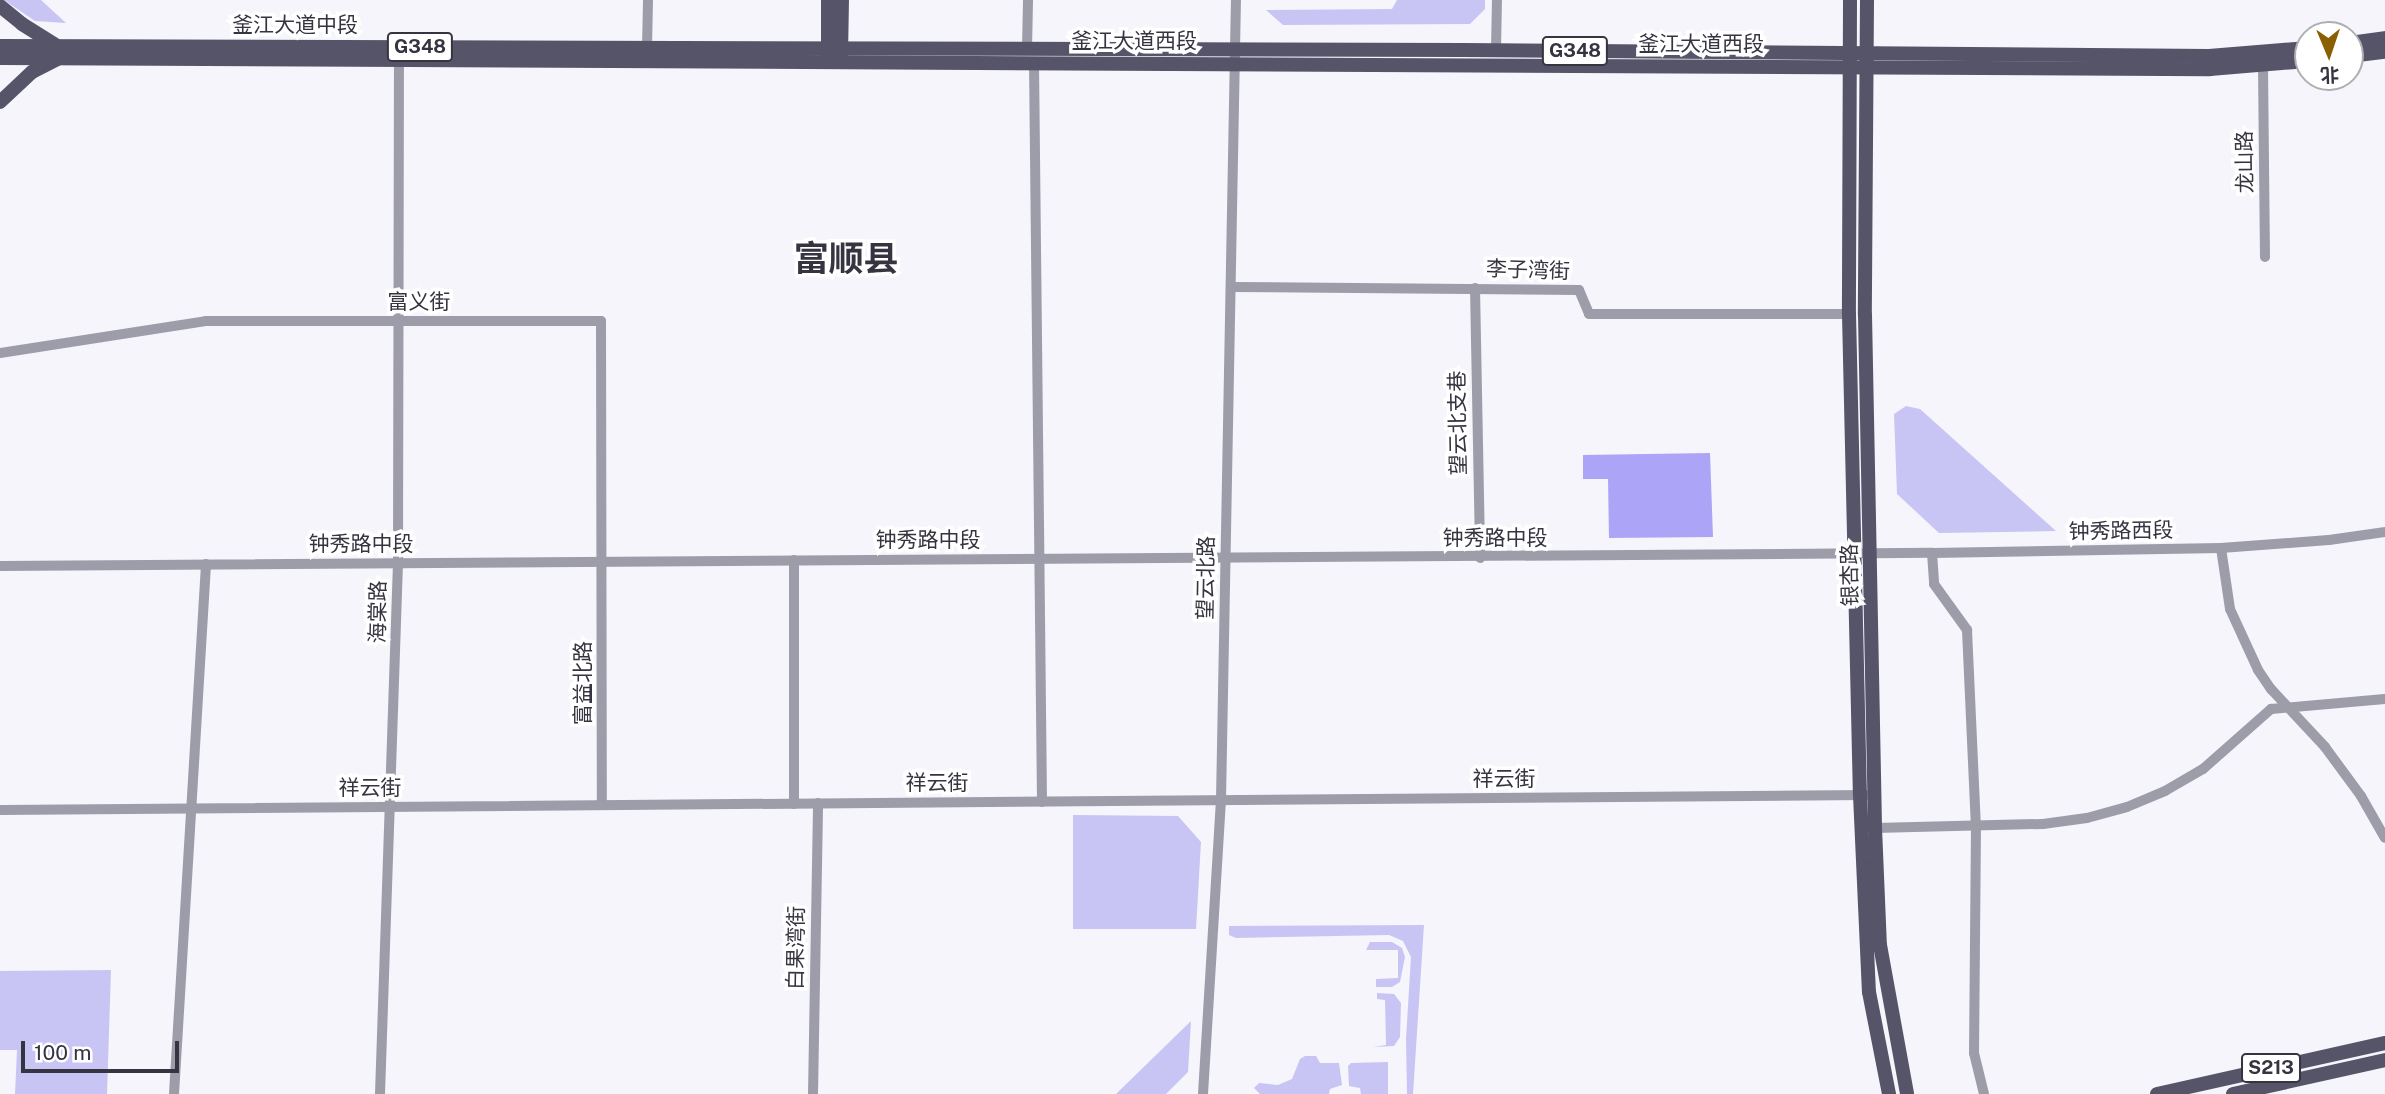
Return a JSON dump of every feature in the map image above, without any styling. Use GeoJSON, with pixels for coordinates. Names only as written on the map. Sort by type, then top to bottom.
{"type":"FeatureCollection","features":[{"type":"Feature","properties":{"kind":"main road"},"geometry":{"type":"LineString","coordinates":[[828,0],[834,55]]}},
{"type":"Feature","properties":{"kind":"main road"},"geometry":{"type":"LineString","coordinates":[[834,55],[842,0]]}},
{"type":"Feature","properties":{"kind":"main road","name":"银杏路"},"geometry":{"type":"LineString","coordinates":[[1850,0],[1849,314],[1875,796],[1880,946],[1907,1094]]}},
{"type":"Feature","properties":{"kind":"main road","name":"银杏路"},"geometry":{"type":"LineString","coordinates":[[1867,0],[1860,796],[1869,992],[1888,1092]]}},
{"type":"Feature","properties":{"kind":"main road"},"geometry":{"type":"LineString","coordinates":[[0,6],[58,52],[0,102]]}},
{"type":"Feature","properties":{"kind":"main road"},"geometry":{"type":"LineString","coordinates":[[2364,41],[2385,38]]}},
{"type":"Feature","properties":{"kind":"main road","name":"釜江大道中段"},"geometry":{"type":"LineString","coordinates":[[0,46],[58,52],[834,55]]}},
{"type":"Feature","properties":{"kind":"main road","name":"釜江大道中段"},"geometry":{"type":"LineString","coordinates":[[399,53],[647,48],[834,55]]}},
{"type":"Feature","properties":{"kind":"main road","name":"釜江大道西段"},"geometry":{"type":"LineString","coordinates":[[834,55],[1867,60],[2209,56],[2294,49]]}},
{"type":"Feature","properties":{"kind":"main road","name":"釜江大道西段"},"geometry":{"type":"LineString","coordinates":[[1236,56],[1496,50],[1850,60]]}},
{"type":"Feature","properties":{"kind":"main road","name":"釜江大道中段"},"geometry":{"type":"LineString","coordinates":[[0,58],[58,52]]}},
{"type":"Feature","properties":{"kind":"main road"},"geometry":{"type":"LineString","coordinates":[[2364,54],[2385,52]]}},
{"type":"Feature","properties":{"kind":"main road","name":"釜江大道西段"},"geometry":{"type":"LineString","coordinates":[[1867,60],[2263,67],[2294,63]]}},
{"type":"Feature","properties":{"kind":"main road","name":"S213"},"geometry":{"type":"LineString","coordinates":[[2157,1094],[2385,1043]]}},
{"type":"Feature","properties":{"kind":"main road","name":"S213"},"geometry":{"type":"LineString","coordinates":[[2233,1094],[2274,1089],[2385,1060]]}},
{"type":"Feature","properties":{"kind":"street"},"geometry":{"type":"LineString","coordinates":[[647,48],[648,0]]}},
{"type":"Feature","properties":{"kind":"street"},"geometry":{"type":"LineString","coordinates":[[1027,0],[1031,55],[1042,802]]}},
{"type":"Feature","properties":{"kind":"street","name":"望云北路"},"geometry":{"type":"LineString","coordinates":[[1202,1094],[1221,800],[1236,0]]}},
{"type":"Feature","properties":{"kind":"street"},"geometry":{"type":"LineString","coordinates":[[1496,50],[1497,0]]}},
{"type":"Feature","properties":{"kind":"street","name":"海棠路"},"geometry":{"type":"LineString","coordinates":[[380,1094],[392,807],[398,563],[399,53]]}},
{"type":"Feature","properties":{"kind":"street","name":"龙山路"},"geometry":{"type":"LineString","coordinates":[[2263,67],[2265,257]]}},
{"type":"Feature","properties":{"kind":"street","name":"李子湾街"},"geometry":{"type":"LineString","coordinates":[[1231,287],[1579,290],[1589,314],[1849,314]]}},
{"type":"Feature","properties":{"kind":"street","name":"望云北支巷"},"geometry":{"type":"LineString","coordinates":[[1475,288],[1480,558]]}},
{"type":"Feature","properties":{"kind":"street","name":"富义街"},"geometry":{"type":"LineString","coordinates":[[0,353],[206,321],[601,321],[603,561]]}},
{"type":"Feature","properties":{"kind":"street","name":"钟秀路西段"},"geometry":{"type":"LineString","coordinates":[[1863,553],[2221,548],[2329,540],[2385,532]]}},
{"type":"Feature","properties":{"kind":"street"},"geometry":{"type":"LineString","coordinates":[[2221,548],[2230,609],[2242,641],[2265,679],[2286,706],[2325,747],[2361,796],[2385,838]]}},
{"type":"Feature","properties":{"kind":"street","name":"钟秀路中段"},"geometry":{"type":"LineString","coordinates":[[0,566],[1039,558],[1480,558],[1863,553]]}},
{"type":"Feature","properties":{"kind":"street"},"geometry":{"type":"LineString","coordinates":[[1933,553],[1934,584],[1967,631],[1976,825],[1974,1053],[1984,1094]]}},
{"type":"Feature","properties":{"kind":"street"},"geometry":{"type":"LineString","coordinates":[[794,560],[794,804]]}},
{"type":"Feature","properties":{"kind":"street","name":"富益北路"},"geometry":{"type":"LineString","coordinates":[[602,805],[603,561]]}},
{"type":"Feature","properties":{"kind":"street"},"geometry":{"type":"LineString","coordinates":[[174,1094],[206,564]]}},
{"type":"Feature","properties":{"kind":"street"},"geometry":{"type":"LineString","coordinates":[[1875,828],[2043,824],[2127,807],[2165,791],[2203,769],[2271,709],[2385,698]]}},
{"type":"Feature","properties":{"kind":"street","name":"祥云街"},"geometry":{"type":"LineString","coordinates":[[0,810],[1875,796]]}},
{"type":"Feature","properties":{"kind":"street","name":"白果湾街"},"geometry":{"type":"LineString","coordinates":[[813,1094],[818,803]]}},
{"type":"Feature","properties":{"kind":"shaded area"},"geometry":{"type":"Polygon","coordinates":[[[4,0],[41,0],[66,23],[35,21],[4,0]]]}},
{"type":"Feature","properties":{"kind":"shaded area"},"geometry":{"type":"Polygon","coordinates":[[[1397,0],[1485,0],[1485,9],[1470,24],[1283,25],[1266,10],[1392,9],[1397,0]]]}},
{"type":"Feature","properties":{"kind":"shaded area"},"geometry":{"type":"Polygon","coordinates":[[[1906,406],[1920,409],[2056,531],[1939,533],[1897,494],[1894,414],[1906,406]]]}},
{"type":"Feature","properties":{"kind":"shaded area"},"geometry":{"type":"Polygon","coordinates":[[[1710,453],[1713,537],[1609,538],[1608,479],[1583,479],[1583,455],[1710,453]]]}},
{"type":"Feature","properties":{"kind":"shaded area"},"geometry":{"type":"Polygon","coordinates":[[[1073,815],[1178,816],[1201,842],[1196,929],[1073,929],[1073,815]]]}},
{"type":"Feature","properties":{"kind":"shaded area"},"geometry":{"type":"Polygon","coordinates":[[[1424,925],[1413,1094],[1407,1094],[1406,1039],[1411,957],[1403,941],[1389,935],[1236,938],[1229,935],[1229,926],[1424,925]]]}},
{"type":"Feature","properties":{"kind":"shaded area"},"geometry":{"type":"Polygon","coordinates":[[[1370,942],[1392,942],[1402,948],[1405,957],[1400,982],[1392,987],[1376,987],[1376,979],[1398,978],[1398,950],[1366,950],[1370,942]]]}},
{"type":"Feature","properties":{"kind":"shaded area"},"geometry":{"type":"Polygon","coordinates":[[[111,970],[107,1094],[15,1094],[17,1050],[0,1050],[0,971],[111,970]]]}},
{"type":"Feature","properties":{"kind":"shaded area"},"geometry":{"type":"Polygon","coordinates":[[[1377,993],[1394,994],[1401,1003],[1400,1037],[1394,1046],[1373,1047],[1386,1045],[1385,1000],[1377,999],[1377,993]]]}},
{"type":"Feature","properties":{"kind":"shaded area"},"geometry":{"type":"Polygon","coordinates":[[[1191,1021],[1188,1072],[1166,1094],[1116,1094],[1191,1021]]]}},
{"type":"Feature","properties":{"kind":"shaded area"},"geometry":{"type":"Polygon","coordinates":[[[1316,1056],[1320,1063],[1339,1063],[1342,1085],[1330,1089],[1329,1094],[1260,1094],[1254,1088],[1259,1083],[1278,1085],[1292,1079],[1300,1059],[1316,1056]]]}},
{"type":"Feature","properties":{"kind":"shaded area"},"geometry":{"type":"Polygon","coordinates":[[[1388,1062],[1388,1094],[1361,1094],[1360,1088],[1349,1086],[1348,1066],[1351,1063],[1388,1062]]]}},
{"type":"Feature","properties":{"kind":"district","name":"富顺县"},"geometry":{"type":"Point","coordinates":[846,259]}}]}
